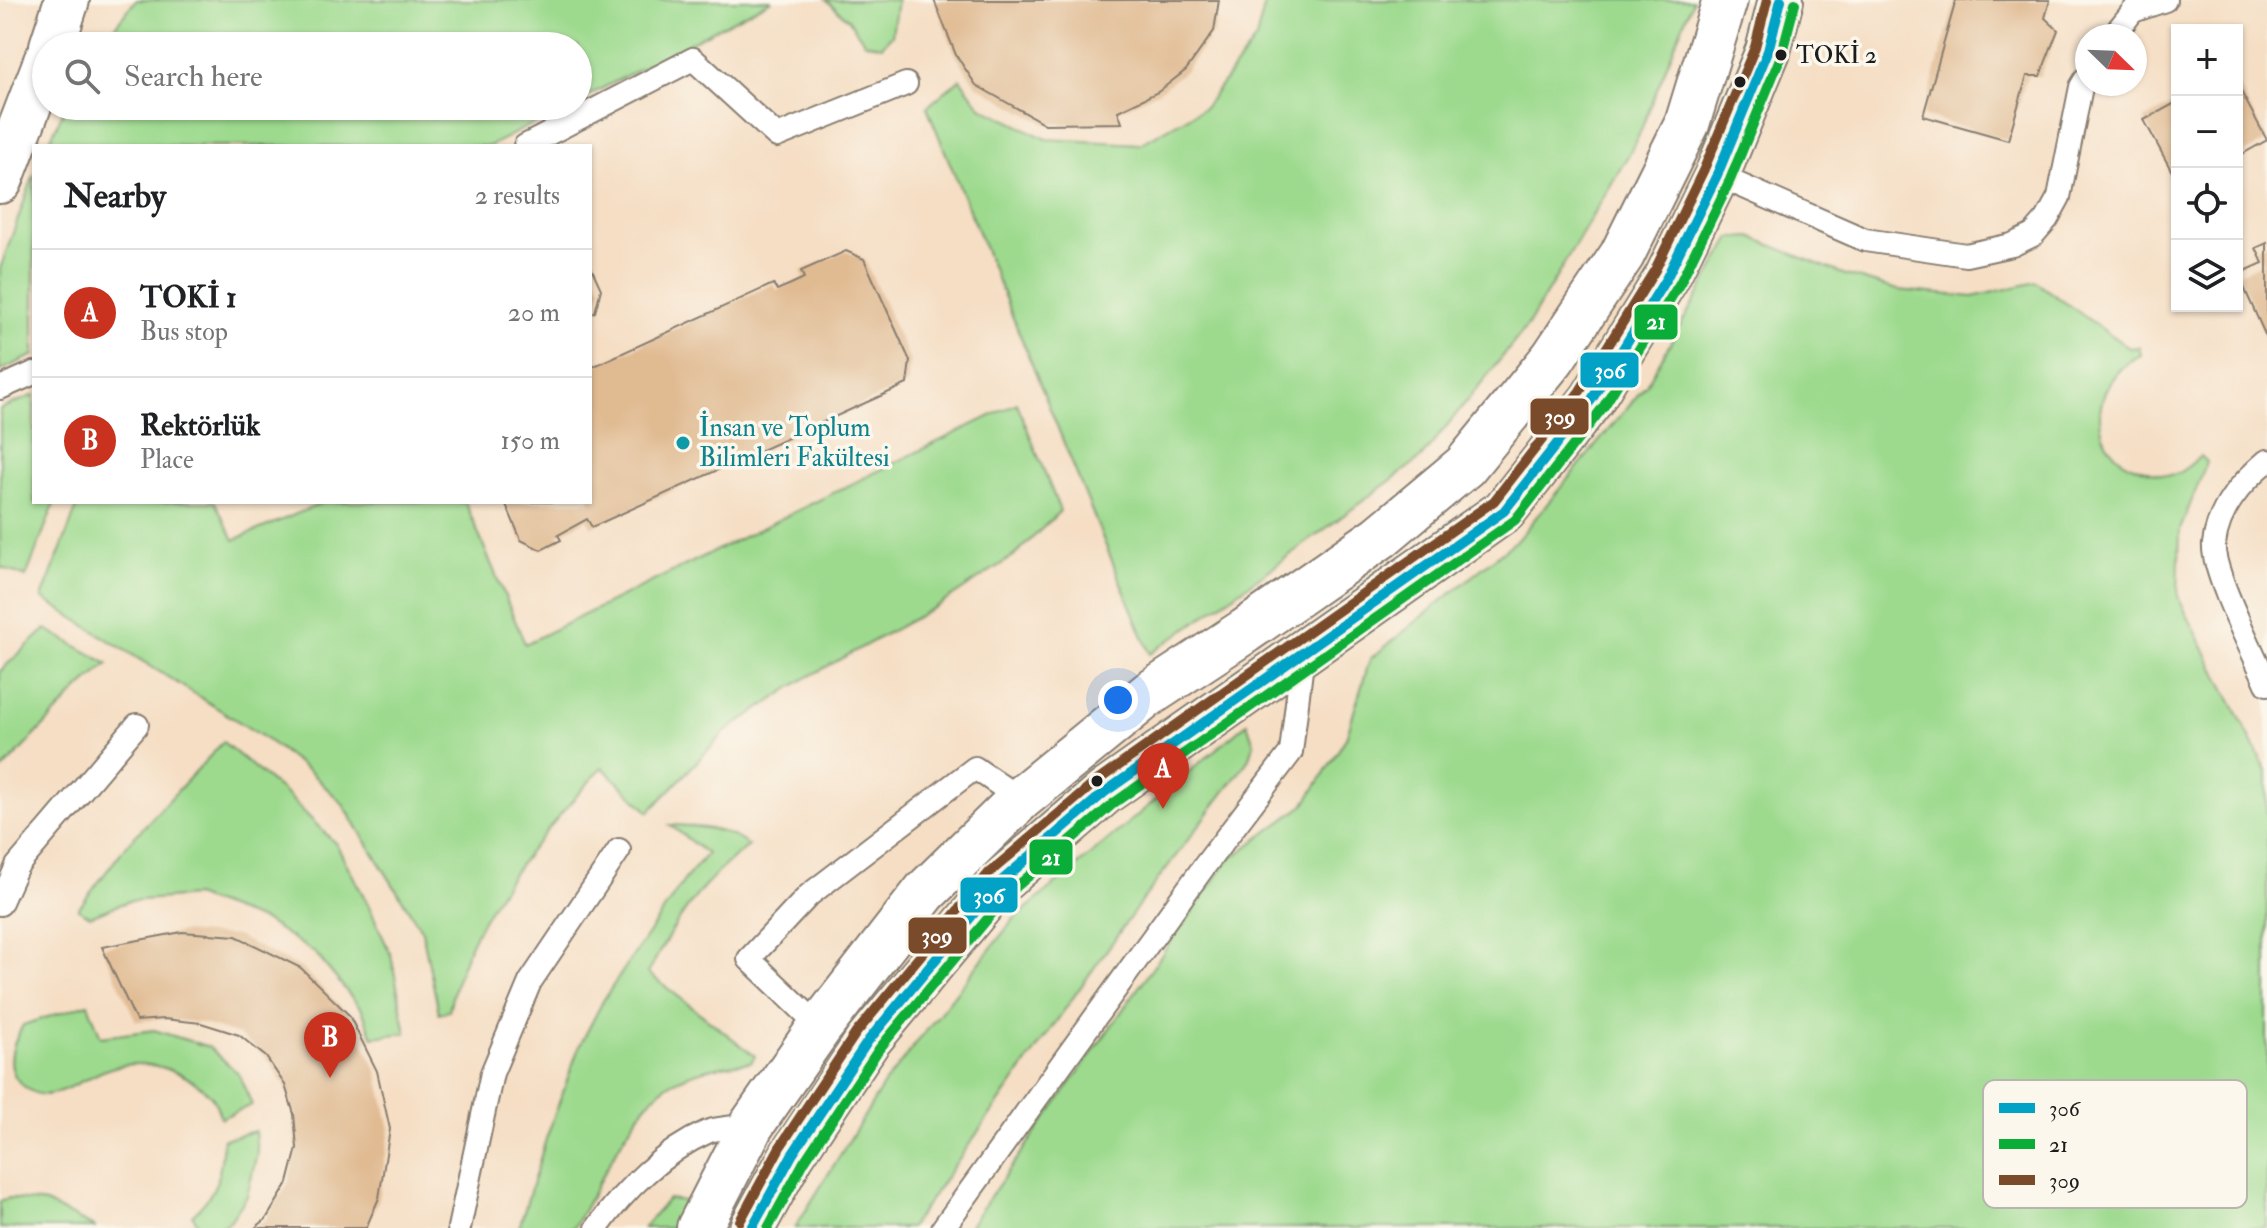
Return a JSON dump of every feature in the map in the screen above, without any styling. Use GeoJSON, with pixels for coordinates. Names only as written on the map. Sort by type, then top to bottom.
{"type":"FeatureCollection","features":[{"type":"Feature","properties":{"kind":"street"},"geometry":{"type":"LineString","coordinates":[[699,1228],[751,1126],[820,1027],[925,892],[1020,799],[1149,694],[1380,537],[1465,466],[1553,358],[1622,255],[1687,124],[1725,0]]}},
{"type":"Feature","properties":{"kind":"street"},"geometry":{"type":"LineString","coordinates":[[752,1228],[792,1155],[868,1041],[999,883],[1105,792],[1504,511],[1592,399],[1667,277],[1717,175],[1768,51],[1781,0]]}},
{"type":"Feature","properties":{"kind":"street"},"geometry":{"type":"LineString","coordinates":[[57,32],[69,2]]}},
{"type":"Feature","properties":{"kind":"street"},"geometry":{"type":"LineString","coordinates":[[0,181],[32,98]]}},
{"type":"Feature","properties":{"kind":"lane"},"geometry":{"type":"LineString","coordinates":[[2123,24],[2133,11],[2165,0]]}},
{"type":"Feature","properties":{"kind":"lane"},"geometry":{"type":"LineString","coordinates":[[592,111],[693,59],[777,136],[906,84]]}},
{"type":"Feature","properties":{"kind":"lane"},"geometry":{"type":"LineString","coordinates":[[1717,175],[1865,240],[1966,255],[2012,245],[2033,235],[2047,219],[2059,197],[2079,96]]}},
{"type":"Feature","properties":{"kind":"lane"},"geometry":{"type":"LineString","coordinates":[[529,144],[575,120]]}},
{"type":"Feature","properties":{"kind":"lane"},"geometry":{"type":"LineString","coordinates":[[0,388],[32,374]]}},
{"type":"Feature","properties":{"kind":"lane"},"geometry":{"type":"LineString","coordinates":[[2267,461],[2237,488],[2223,515],[2214,546],[2225,587],[2267,684]]}},
{"type":"Feature","properties":{"kind":"lane"},"geometry":{"type":"LineString","coordinates":[[943,1228],[1203,868],[1291,752],[1303,654]]}},
{"type":"Feature","properties":{"kind":"lane"},"geometry":{"type":"LineString","coordinates":[[0,904],[17,866],[137,725]]}},
{"type":"Feature","properties":{"kind":"lane"},"geometry":{"type":"LineString","coordinates":[[820,1027],[749,959],[809,895],[975,768],[1020,799]]}},
{"type":"Feature","properties":{"kind":"lane"},"geometry":{"type":"LineString","coordinates":[[459,1228],[492,1073],[530,982],[619,850]]}},
{"type":"Feature","properties":{"kind":"lane"},"geometry":{"type":"LineString","coordinates":[[597,1228],[612,1207],[669,1154],[709,1131],[751,1126]]}},
{"type":"Feature","properties":{"kind":"green space"},"geometry":{"type":"Polygon","coordinates":[[[136,0],[772,0],[592,94],[592,32],[110,32],[136,0]]]}},
{"type":"Feature","properties":{"kind":"green space"},"geometry":{"type":"Polygon","coordinates":[[[826,0],[897,0],[892,35],[882,46],[865,43],[848,19],[826,0]]]}},
{"type":"Feature","properties":{"kind":"green space"},"geometry":{"type":"Polygon","coordinates":[[[1266,0],[1693,0],[1636,142],[1528,325],[1421,458],[1150,654],[927,107],[960,79],[981,107],[1046,139],[1140,144],[1204,108],[1256,39],[1266,0]]]}},
{"type":"Feature","properties":{"kind":"green space"},"geometry":{"type":"Polygon","coordinates":[[[59,120],[541,120],[494,144],[48,144],[59,120]]]}},
{"type":"Feature","properties":{"kind":"green space"},"geometry":{"type":"Polygon","coordinates":[[[32,180],[32,356],[0,371],[0,269],[32,180]]]}},
{"type":"Feature","properties":{"kind":"green space"},"geometry":{"type":"Polygon","coordinates":[[[1751,237],[1843,274],[1898,290],[1973,297],[2036,282],[2129,348],[2139,347],[2141,355],[2115,374],[2102,403],[2100,419],[2110,448],[2126,463],[2163,474],[2179,473],[2201,456],[2207,462],[2180,530],[2178,597],[2267,771],[2267,1228],[968,1228],[1229,860],[1305,804],[1346,738],[1370,659],[1518,539],[1646,385],[1731,238],[1751,237]]]}},
{"type":"Feature","properties":{"kind":"green space"},"geometry":{"type":"Polygon","coordinates":[[[32,396],[32,504],[54,504],[26,577],[0,567],[0,409],[32,396]]]}},
{"type":"Feature","properties":{"kind":"green space"},"geometry":{"type":"Polygon","coordinates":[[[1017,403],[1060,511],[1015,555],[939,605],[804,679],[726,731],[649,812],[602,767],[531,850],[489,910],[458,976],[449,1011],[439,1013],[422,931],[342,803],[309,771],[263,737],[42,598],[78,504],[216,504],[234,540],[320,504],[466,504],[525,644],[1017,403]]]}},
{"type":"Feature","properties":{"kind":"green space"},"geometry":{"type":"Polygon","coordinates":[[[46,629],[108,664],[81,687],[0,772],[0,671],[46,629]]]}},
{"type":"Feature","properties":{"kind":"green space"},"geometry":{"type":"Polygon","coordinates":[[[1247,723],[1254,744],[1250,758],[1138,906],[910,1228],[795,1228],[884,1084],[1014,919],[1247,723]]]}},
{"type":"Feature","properties":{"kind":"green space"},"geometry":{"type":"Polygon","coordinates":[[[223,742],[287,795],[336,844],[391,955],[406,1033],[373,1037],[362,1010],[316,954],[267,922],[194,896],[129,901],[90,916],[78,909],[126,846],[223,742]]]}},
{"type":"Feature","properties":{"kind":"green space"},"geometry":{"type":"Polygon","coordinates":[[[670,825],[722,832],[749,846],[717,873],[691,903],[648,973],[755,1056],[751,1062],[692,1074],[659,1092],[631,1127],[573,1228],[519,1228],[579,1047],[604,999],[685,879],[707,854],[670,825]]]}},
{"type":"Feature","properties":{"kind":"green space"},"geometry":{"type":"Polygon","coordinates":[[[88,1004],[101,1037],[154,1030],[209,1047],[239,1074],[252,1105],[221,1118],[213,1098],[202,1087],[179,1073],[140,1064],[114,1067],[48,1095],[33,1092],[20,1083],[11,1060],[23,1025],[88,1004]]]}},
{"type":"Feature","properties":{"kind":"green space"},"geometry":{"type":"Polygon","coordinates":[[[255,1131],[257,1153],[247,1196],[230,1221],[220,1228],[201,1228],[192,1215],[208,1198],[217,1181],[223,1139],[255,1131]]]}},
{"type":"Feature","properties":{"kind":"green space"},"geometry":{"type":"Polygon","coordinates":[[[9,1198],[46,1203],[96,1228],[0,1228],[0,1201],[9,1198]]]}},
{"type":"Feature","properties":{"kind":"green space"},"geometry":{"type":"Polygon","coordinates":[[[668,1199],[686,1201],[674,1228],[643,1228],[668,1199]]]}},
{"type":"Feature","properties":{"kind":"building"},"geometry":{"type":"Polygon","coordinates":[[[934,0],[1219,0],[1214,31],[1186,70],[1158,92],[1118,111],[1122,123],[1045,124],[976,85],[956,55],[934,0]]]}},
{"type":"Feature","properties":{"kind":"building"},"geometry":{"type":"Polygon","coordinates":[[[1956,0],[2050,0],[2045,18],[2058,30],[2040,76],[2027,76],[2008,140],[1923,116],[1956,0]]]}},
{"type":"Feature","properties":{"kind":"building"},"geometry":{"type":"Polygon","coordinates":[[[2243,95],[2267,140],[2243,154],[2243,95]]]}},
{"type":"Feature","properties":{"kind":"building"},"geometry":{"type":"Polygon","coordinates":[[[2171,105],[2171,170],[2144,120],[2171,105]]]}},
{"type":"Feature","properties":{"kind":"building"},"geometry":{"type":"Polygon","coordinates":[[[2267,243],[2267,339],[2243,285],[2243,272],[2263,263],[2256,248],[2267,243]]]}},
{"type":"Feature","properties":{"kind":"building","name":"İnsan ve Toplum Bilimleri Fakültesi"},"geometry":{"type":"Polygon","coordinates":[[[846,251],[864,259],[910,361],[907,384],[592,527],[587,519],[558,535],[561,540],[541,550],[521,540],[506,504],[592,504],[592,367],[773,284],[777,290],[791,284],[804,278],[801,271],[846,251]]]}},
{"type":"Feature","properties":{"kind":"building"},"geometry":{"type":"Polygon","coordinates":[[[592,269],[601,289],[592,313],[592,269]]]}},
{"type":"Feature","properties":{"kind":"building"},"geometry":{"type":"Polygon","coordinates":[[[182,932],[236,936],[301,968],[349,1015],[377,1071],[390,1129],[379,1198],[366,1228],[255,1228],[266,1219],[288,1183],[297,1148],[294,1114],[285,1085],[266,1057],[239,1035],[201,1023],[164,1019],[136,1021],[102,947],[182,932]]]}},
{"type":"Feature","properties":{"kind":"transit line","name":"309"},"geometry":{"type":"LineString","coordinates":[[740,1221],[780,1147],[856,1033],[989,873],[1097,781],[1494,501],[1580,391],[1655,270],[1704,169],[1755,47],[1767,0]]}},
{"type":"Feature","properties":{"kind":"transit line","name":"306"},"geometry":{"type":"LineString","coordinates":[[752,1228],[792,1155],[868,1041],[999,883],[1105,792],[1504,511],[1592,399],[1667,277],[1717,175],[1768,51],[1781,0]]}},
{"type":"Feature","properties":{"kind":"transit line","name":"21"},"geometry":{"type":"LineString","coordinates":[[768,1228],[804,1162],[879,1049],[1009,893],[1114,803],[1515,520],[1604,406],[1680,283],[1730,180],[1781,56],[1795,3]]}},
{"type":"Feature","properties":{"kind":"place","name":"TOKİ 2"},"geometry":{"type":"Point","coordinates":[1781,55]}},
{"type":"Feature","properties":{"kind":"place","name":"İnsan ve Toplum Bilimleri Fakültesi"},"geometry":{"type":"Point","coordinates":[683,443]}},
{"type":"Feature","properties":{"kind":"place","name":"TOKİ 1"},"geometry":{"type":"Point","coordinates":[1163,809]}},
{"type":"Feature","properties":{"kind":"place","name":"Rektörlük"},"geometry":{"type":"Point","coordinates":[330,1078]}}]}
